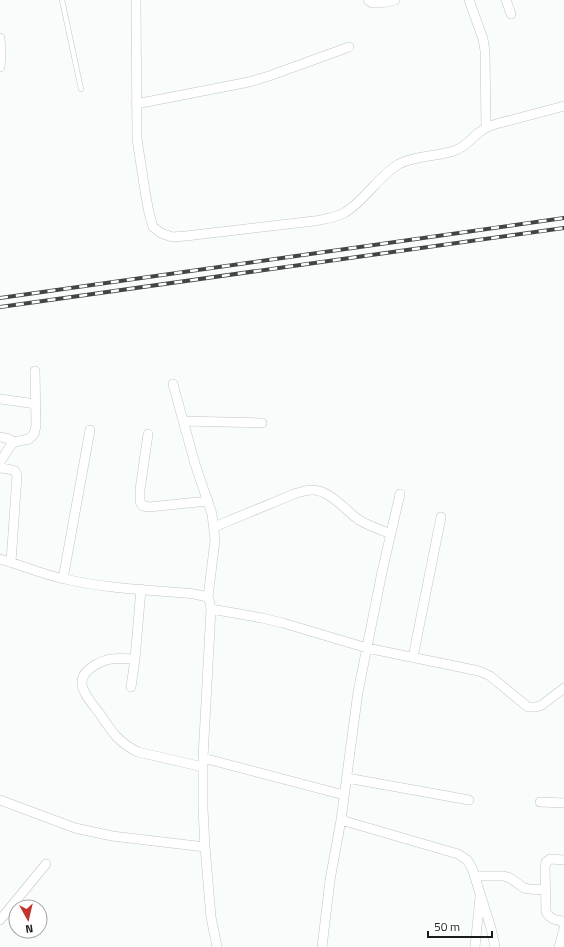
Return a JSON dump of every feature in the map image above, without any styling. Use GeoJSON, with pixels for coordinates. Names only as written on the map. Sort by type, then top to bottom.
{"type":"FeatureCollection","features":[{"type":"Feature","properties":{"kind":"street"},"geometry":{"type":"LineString","coordinates":[[136,0],[137,139],[149,213],[154,227],[161,233],[172,237],[314,221],[343,214],[389,172],[400,164],[413,159],[462,148],[477,134],[496,124],[564,106]]}},
{"type":"Feature","properties":{"kind":"street"},"geometry":{"type":"LineString","coordinates":[[368,0],[372,3],[382,4],[395,0]]}},
{"type":"Feature","properties":{"kind":"street"},"geometry":{"type":"LineString","coordinates":[[469,0],[483,39],[485,51],[486,128]]}},
{"type":"Feature","properties":{"kind":"street"},"geometry":{"type":"LineString","coordinates":[[506,0],[511,14]]}},
{"type":"Feature","properties":{"kind":"street"},"geometry":{"type":"LineString","coordinates":[[0,38],[0,67]]}},
{"type":"Feature","properties":{"kind":"street"},"geometry":{"type":"LineString","coordinates":[[136,104],[255,80],[349,47]]}},
{"type":"Feature","properties":{"kind":"street"},"geometry":{"type":"LineString","coordinates":[[0,437],[14,442],[29,439],[34,434],[36,426],[35,371]]}},
{"type":"Feature","properties":{"kind":"street"},"geometry":{"type":"LineString","coordinates":[[173,384],[194,464],[212,514],[214,527],[215,540],[208,597],[211,610],[203,762],[203,809],[211,917],[217,947]]}},
{"type":"Feature","properties":{"kind":"street"},"geometry":{"type":"LineString","coordinates":[[0,399],[36,404]]}},
{"type":"Feature","properties":{"kind":"street"},"geometry":{"type":"LineString","coordinates":[[183,421],[262,423]]}},
{"type":"Feature","properties":{"kind":"street"},"geometry":{"type":"LineString","coordinates":[[63,579],[90,430]]}},
{"type":"Feature","properties":{"kind":"street"},"geometry":{"type":"LineString","coordinates":[[148,434],[140,490],[140,502],[143,506],[149,507],[208,502]]}},
{"type":"Feature","properties":{"kind":"street"},"geometry":{"type":"LineString","coordinates":[[0,462],[14,442]]}},
{"type":"Feature","properties":{"kind":"street"},"geometry":{"type":"LineString","coordinates":[[0,468],[15,471],[17,476],[11,562]]}},
{"type":"Feature","properties":{"kind":"street"},"geometry":{"type":"LineString","coordinates":[[214,527],[294,494],[312,490],[329,496],[360,521],[391,534]]}},
{"type":"Feature","properties":{"kind":"street"},"geometry":{"type":"LineString","coordinates":[[322,947],[330,880],[341,820],[358,692],[382,572],[400,494]]}},
{"type":"Feature","properties":{"kind":"street"},"geometry":{"type":"LineString","coordinates":[[413,657],[441,518]]}},
{"type":"Feature","properties":{"kind":"street"},"geometry":{"type":"LineString","coordinates":[[0,559],[63,579],[108,586],[194,594],[208,597]]}},
{"type":"Feature","properties":{"kind":"street"},"geometry":{"type":"LineString","coordinates":[[131,687],[141,590]]}},
{"type":"Feature","properties":{"kind":"street"},"geometry":{"type":"LineString","coordinates":[[211,610],[262,618],[367,648],[479,671],[490,676],[528,707],[536,707],[542,704],[564,688]]}},
{"type":"Feature","properties":{"kind":"street"},"geometry":{"type":"LineString","coordinates":[[135,659],[121,658],[102,661],[84,675],[82,683],[84,692],[112,732],[129,748],[138,752],[203,762],[344,795]]}},
{"type":"Feature","properties":{"kind":"street"},"geometry":{"type":"LineString","coordinates":[[347,778],[469,800]]}},
{"type":"Feature","properties":{"kind":"street"},"geometry":{"type":"LineString","coordinates":[[0,800],[75,828],[112,836],[205,847]]}},
{"type":"Feature","properties":{"kind":"street"},"geometry":{"type":"LineString","coordinates":[[540,802],[564,803]]}},
{"type":"Feature","properties":{"kind":"street"},"geometry":{"type":"LineString","coordinates":[[341,820],[458,854],[467,860],[475,876],[491,928],[495,947]]}},
{"type":"Feature","properties":{"kind":"street"},"geometry":{"type":"LineString","coordinates":[[564,860],[550,859],[546,862],[545,890],[546,912],[548,916],[552,919],[562,921],[564,925]]}},
{"type":"Feature","properties":{"kind":"street"},"geometry":{"type":"LineString","coordinates":[[0,920],[46,864]]}},
{"type":"Feature","properties":{"kind":"street"},"geometry":{"type":"LineString","coordinates":[[475,876],[504,876],[510,878],[524,888],[545,890]]}},
{"type":"Feature","properties":{"kind":"street"},"geometry":{"type":"LineString","coordinates":[[475,947],[480,892]]}},
{"type":"Feature","properties":{"kind":"street"},"geometry":{"type":"LineString","coordinates":[[560,947],[564,929]]}},
{"type":"Feature","properties":{"kind":"lane"},"geometry":{"type":"LineString","coordinates":[[62,0],[81,89]]}},
{"type":"Feature","properties":{"kind":"railway"},"geometry":{"type":"LineString","coordinates":[[0,298],[564,218]]}},
{"type":"Feature","properties":{"kind":"railway"},"geometry":{"type":"LineString","coordinates":[[0,307],[564,228]]}}]}
